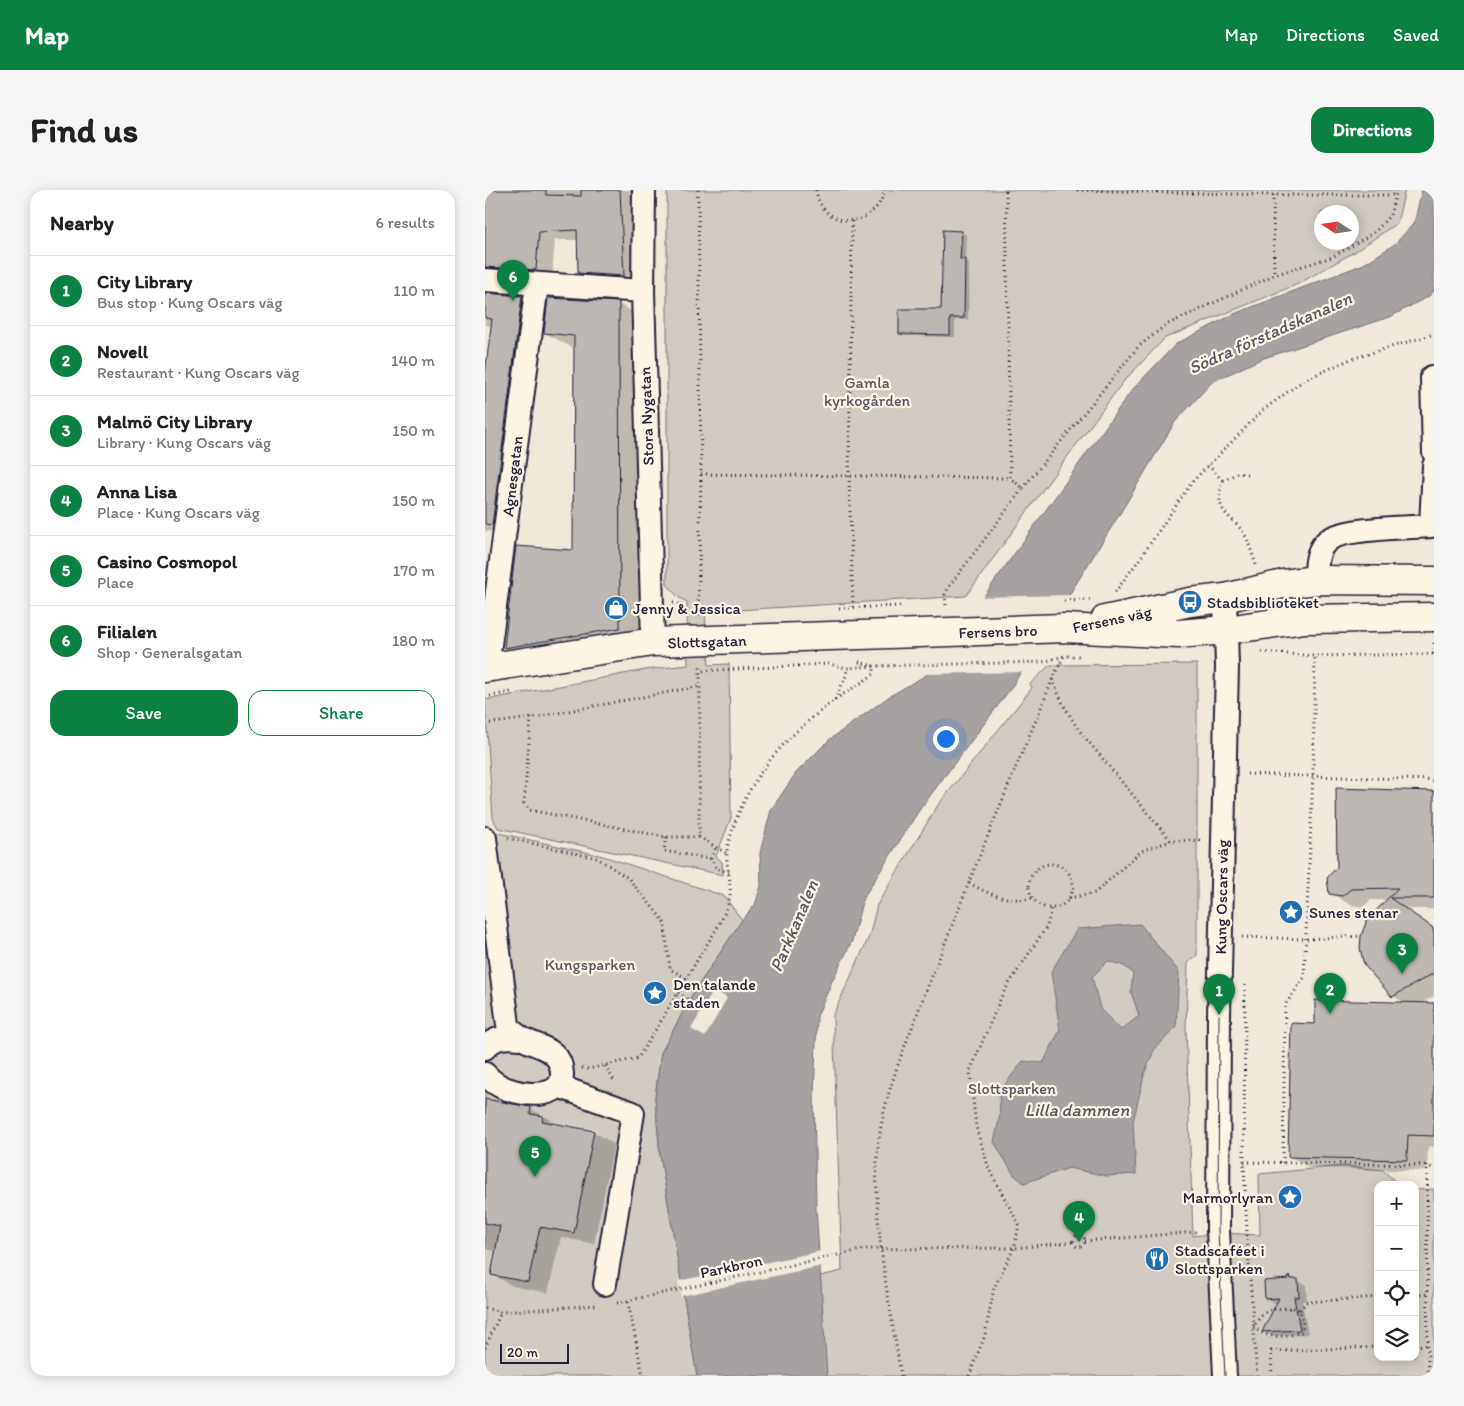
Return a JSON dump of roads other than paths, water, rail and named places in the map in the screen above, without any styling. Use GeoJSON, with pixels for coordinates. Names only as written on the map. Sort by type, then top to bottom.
{"type":"FeatureCollection","features":[{"type":"Feature","properties":{"kind":"main road","name":"Fersens väg"},"geometry":{"type":"LineString","coordinates":[[1065,628],[1190,602],[1225,598],[1283,584],[1316,580],[1434,581]]}},
{"type":"Feature","properties":{"kind":"main road","name":"Fersens väg"},"geometry":{"type":"LineString","coordinates":[[1065,628],[1178,634],[1226,630],[1305,619],[1434,617]]}},
{"type":"Feature","properties":{"kind":"main road","name":"Fersens bro"},"geometry":{"type":"LineString","coordinates":[[931,633],[1065,628]]}},
{"type":"Feature","properties":{"kind":"main road","name":"Slottsgatan"},"geometry":{"type":"LineString","coordinates":[[486,668],[653,642],[931,633]]}},
{"type":"Feature","properties":{"kind":"street","name":"Stora Nygatan"},"geometry":{"type":"LineString","coordinates":[[644,190],[643,291],[653,642]]}},
{"type":"Feature","properties":{"kind":"street"},"geometry":{"type":"LineString","coordinates":[[485,280],[643,291]]}},
{"type":"Feature","properties":{"kind":"street","name":"Agnesgatan"},"geometry":{"type":"LineString","coordinates":[[486,668],[537,284]]}},
{"type":"Feature","properties":{"kind":"street"},"geometry":{"type":"LineString","coordinates":[[1434,377],[1432,377],[1434,453]]}},
{"type":"Feature","properties":{"kind":"street"},"geometry":{"type":"LineString","coordinates":[[1316,580],[1316,563],[1324,543],[1337,535],[1351,532],[1431,526],[1434,466]]}},
{"type":"Feature","properties":{"kind":"street","name":"Kung Oscars väg"},"geometry":{"type":"LineString","coordinates":[[1225,598],[1227,667],[1219,1015],[1218,1230],[1225,1376]]}},
{"type":"Feature","properties":{"kind":"street"},"geometry":{"type":"LineString","coordinates":[[494,838],[487,865],[494,990],[511,1031],[519,1038]]}},
{"type":"Feature","properties":{"kind":"street"},"geometry":{"type":"LineString","coordinates":[[485,1048],[493,1040],[511,1037],[519,1038],[549,1050],[556,1056],[562,1073],[558,1086],[551,1091],[530,1094],[508,1090],[498,1085],[485,1074]]}},
{"type":"Feature","properties":{"kind":"street"},"geometry":{"type":"LineString","coordinates":[[558,1086],[633,1114],[605,1297]]}},
{"type":"Feature","properties":{"kind":"water"},"geometry":{"type":"Polygon","coordinates":[[[1422,190],[1434,190],[1434,291],[1429,296],[1390,317],[1261,359],[1212,382],[1175,422],[1011,688],[920,809],[863,898],[852,941],[817,1016],[814,1095],[816,1208],[827,1376],[697,1376],[660,1155],[655,1097],[661,1053],[692,995],[742,920],[755,905],[761,886],[760,853],[771,810],[796,773],[829,740],[890,696],[928,674],[1132,390],[1176,344],[1234,314],[1364,264],[1395,244],[1414,223],[1422,190]]]}},
{"type":"Feature","properties":{"kind":"water","name":"Lilla dammen"},"geometry":{"type":"Polygon","coordinates":[[[1140,924],[1179,972],[1176,1027],[1154,1050],[1144,1075],[1133,1122],[1136,1174],[1107,1176],[1069,1168],[1024,1183],[1014,1175],[994,1142],[1000,1115],[999,1092],[1023,1061],[1043,1063],[1060,1030],[1051,972],[1077,929],[1140,924]],[[1108,961],[1092,977],[1100,1009],[1121,1030],[1139,1016],[1131,992],[1133,973],[1124,966],[1108,961]]]}},
{"type":"Feature","properties":{"kind":"tram line"},"geometry":{"type":"LineString","coordinates":[[1219,1015],[1218,1230],[1225,1376]]}},
{"type":"Feature","properties":{"kind":"place","name":"Filialen"},"geometry":{"type":"Point","coordinates":[513,301]}},
{"type":"Feature","properties":{"kind":"place","name":"Stadsbiblioteket"},"geometry":{"type":"Point","coordinates":[1190,602]}},
{"type":"Feature","properties":{"kind":"place","name":"Jenny & Jessica"},"geometry":{"type":"Point","coordinates":[616,608]}},
{"type":"Feature","properties":{"kind":"place","name":"Sunes stenar"},"geometry":{"type":"Point","coordinates":[1291,912]}},
{"type":"Feature","properties":{"kind":"place","name":"Malmö City Library"},"geometry":{"type":"Point","coordinates":[1402,974]}},
{"type":"Feature","properties":{"kind":"place","name":"Den talande staden"},"geometry":{"type":"Point","coordinates":[655,993]}},
{"type":"Feature","properties":{"kind":"place","name":"Novell"},"geometry":{"type":"Point","coordinates":[1330,1014]}},
{"type":"Feature","properties":{"kind":"place","name":"City Library"},"geometry":{"type":"Point","coordinates":[1219,1015]}},
{"type":"Feature","properties":{"kind":"place","name":"Casino Cosmopol"},"geometry":{"type":"Point","coordinates":[535,1177]}},
{"type":"Feature","properties":{"kind":"place","name":"Marmorlyran"},"geometry":{"type":"Point","coordinates":[1290,1197]}},
{"type":"Feature","properties":{"kind":"place","name":"Anna Lisa"},"geometry":{"type":"Point","coordinates":[1079,1242]}},
{"type":"Feature","properties":{"kind":"place","name":"Stadscaféet i Slottsparken"},"geometry":{"type":"Point","coordinates":[1157,1259]}},
{"type":"Feature","properties":{"kind":"water label","name":"Södra förstadskanalen"},"geometry":{"type":"Point","coordinates":[1270,333]}},
{"type":"Feature","properties":{"kind":"water label","name":"Parkkanalen"},"geometry":{"type":"Point","coordinates":[794,926]}},
{"type":"Feature","properties":{"kind":"park label","name":"Gamla kyrkogården"},"geometry":{"type":"Point","coordinates":[867,391]}},
{"type":"Feature","properties":{"kind":"park label","name":"Kungsparken"},"geometry":{"type":"Point","coordinates":[590,964]}},
{"type":"Feature","properties":{"kind":"park label","name":"Slottsparken"},"geometry":{"type":"Point","coordinates":[1012,1088]}}]}
